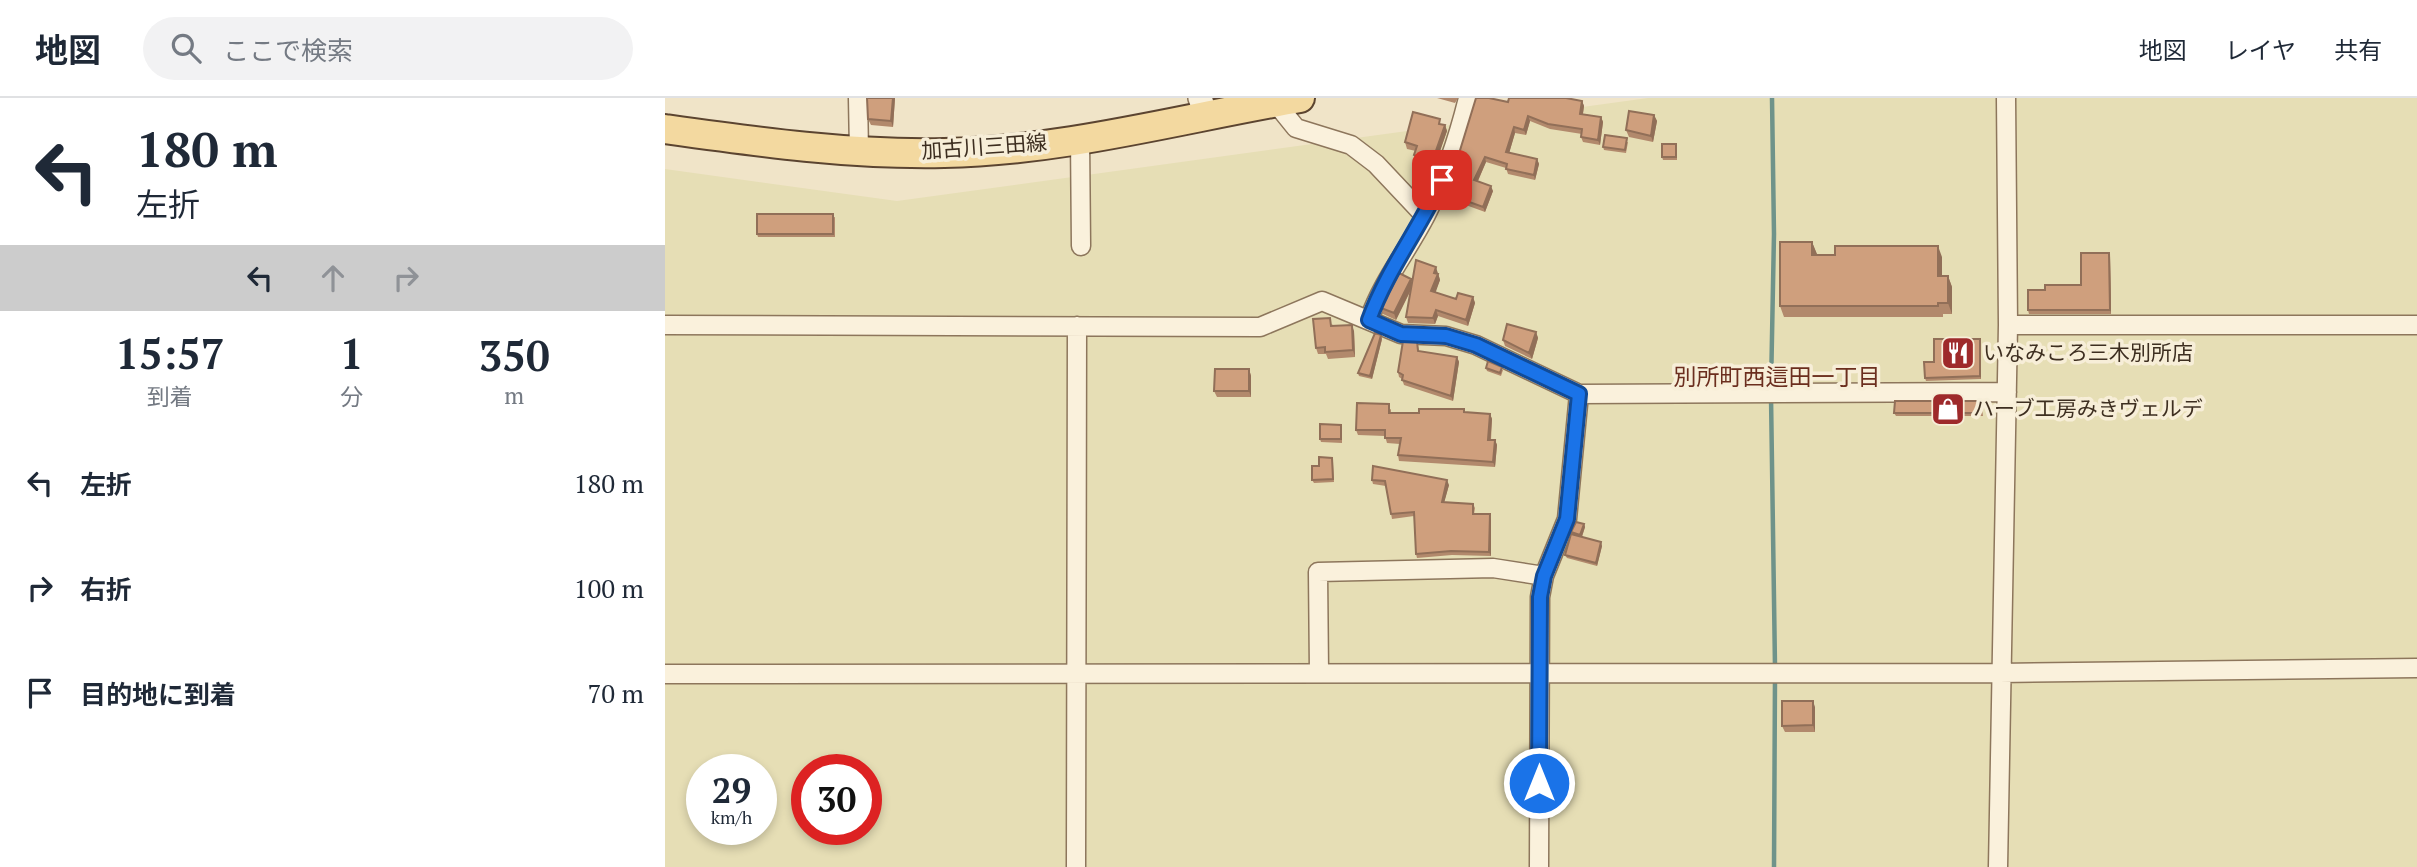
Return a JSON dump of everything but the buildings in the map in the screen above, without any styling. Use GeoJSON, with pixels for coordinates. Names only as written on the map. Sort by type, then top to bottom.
{"type":"FeatureCollection","features":[{"type":"Feature","properties":{"kind":"main road","name":"加古川三田線"},"geometry":{"type":"LineString","coordinates":[[665,129],[805,148],[945,153],[1080,138],[1203,106],[1287,100]]}},
{"type":"Feature","properties":{"kind":"street"},"geometry":{"type":"LineString","coordinates":[[858,98],[859,151]]}},
{"type":"Feature","properties":{"kind":"street"},"geometry":{"type":"LineString","coordinates":[[1369,320],[1380,289],[1425,216],[1451,162],[1468,98]]}},
{"type":"Feature","properties":{"kind":"street"},"geometry":{"type":"LineString","coordinates":[[1999,867],[2000,673],[2008,324],[2006,98]]}},
{"type":"Feature","properties":{"kind":"street"},"geometry":{"type":"LineString","coordinates":[[1287,100],[1296,128],[1351,145],[1376,164],[1425,216]]}},
{"type":"Feature","properties":{"kind":"street"},"geometry":{"type":"LineString","coordinates":[[1080,138],[1081,246]]}},
{"type":"Feature","properties":{"kind":"street"},"geometry":{"type":"LineString","coordinates":[[665,325],[1260,327],[1322,302],[1401,334],[1446,336],[1476,345],[1579,394],[2007,392]]}},
{"type":"Feature","properties":{"kind":"street"},"geometry":{"type":"LineString","coordinates":[[2008,324],[2417,324]]}},
{"type":"Feature","properties":{"kind":"street"},"geometry":{"type":"LineString","coordinates":[[1076,867],[1077,327]]}},
{"type":"Feature","properties":{"kind":"street"},"geometry":{"type":"LineString","coordinates":[[1539,867],[1540,597],[1544,576],[1567,519],[1579,394]]}},
{"type":"Feature","properties":{"kind":"street"},"geometry":{"type":"LineString","coordinates":[[1319,672],[1318,572],[1493,568],[1544,576]]}},
{"type":"Feature","properties":{"kind":"street"},"geometry":{"type":"LineString","coordinates":[[665,674],[1539,671],[2000,673],[2417,668]]}},
{"type":"Feature","properties":{"kind":"shaded area"},"geometry":{"type":"Polygon","coordinates":[[[1648,98],[2417,98],[2417,867],[665,867],[665,169],[897,201],[1648,98]]]}},
{"type":"Feature","properties":{"kind":"waterway"},"geometry":{"type":"LineString","coordinates":[[1771,388],[1774,234],[1772,98]]}},
{"type":"Feature","properties":{"kind":"waterway"},"geometry":{"type":"LineString","coordinates":[[1771,396],[1775,667]]}},
{"type":"Feature","properties":{"kind":"waterway"},"geometry":{"type":"LineString","coordinates":[[1774,867],[1775,676]]}},
{"type":"Feature","properties":{"kind":"place","name":"いなみころ三木別所店"},"geometry":{"type":"Point","coordinates":[1958,353]}},
{"type":"Feature","properties":{"kind":"place","name":"ハーブ工房みきヴェルデ"},"geometry":{"type":"Point","coordinates":[1948,409]}},
{"type":"Feature","properties":{"kind":"district","name":"別所町西這田一丁目"},"geometry":{"type":"Point","coordinates":[1777,377]}},
{"type":"Feature","properties":{"kind":"route"},"geometry":{"type":"LineString","coordinates":[[1442,180],[1425,216],[1380,289],[1369,320],[1401,334],[1446,336],[1476,345],[1579,394],[1567,519],[1544,576],[1540,597],[1539,783]]}}]}
